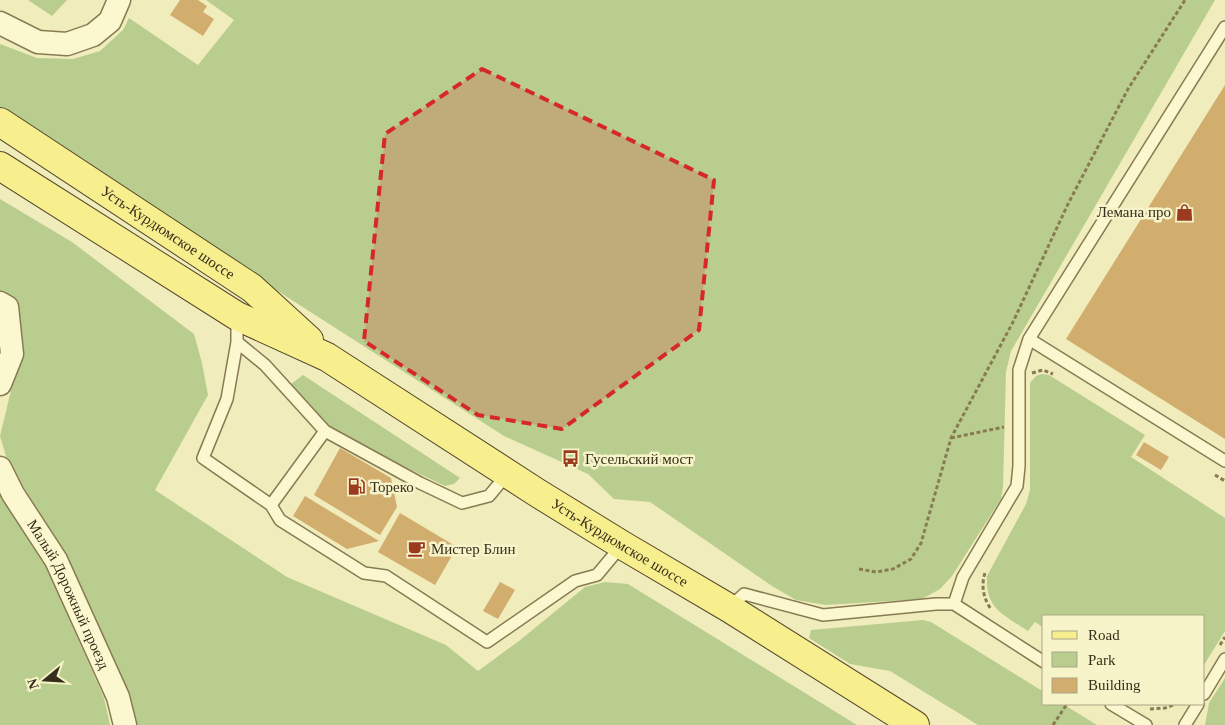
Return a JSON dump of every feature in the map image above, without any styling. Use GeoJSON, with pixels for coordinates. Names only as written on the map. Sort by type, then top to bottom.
{"type":"FeatureCollection","features":[{"type":"Feature","properties":{"kind":"main road","name":"Усть-Курдюмское шоссе"},"geometry":{"type":"LineString","coordinates":[[0,122],[252,288],[327,357],[622,545],[730,608],[915,725]]}},
{"type":"Feature","properties":{"kind":"main road","name":"Усть-Курдюмское шоссе"},"geometry":{"type":"LineString","coordinates":[[0,166],[237,329],[327,357]]}},
{"type":"Feature","properties":{"kind":"street"},"geometry":{"type":"LineString","coordinates":[[0,23],[38,42],[67,44],[93,35],[110,21],[119,0]]}},
{"type":"Feature","properties":{"kind":"street"},"geometry":{"type":"LineString","coordinates":[[0,303],[7,307],[12,354],[0,384]]}},
{"type":"Feature","properties":{"kind":"street","name":"Малый Дорожный проезд"},"geometry":{"type":"LineString","coordinates":[[0,468],[13,494],[56,560],[118,697],[125,725]]}},
{"type":"Feature","properties":{"kind":"lane"},"geometry":{"type":"LineString","coordinates":[[954,604],[964,577],[1017,486],[1019,466],[1019,370],[1029,339],[1225,27]]}},
{"type":"Feature","properties":{"kind":"lane"},"geometry":{"type":"LineString","coordinates":[[237,329],[265,365],[325,431],[420,483],[462,502],[489,496],[508,473]]}},
{"type":"Feature","properties":{"kind":"lane"},"geometry":{"type":"LineString","coordinates":[[237,329],[227,399],[203,458],[271,505],[280,520],[364,573],[386,576],[487,642],[575,582],[597,575],[622,545]]}},
{"type":"Feature","properties":{"kind":"lane"},"geometry":{"type":"LineString","coordinates":[[1029,339],[1225,462]]}},
{"type":"Feature","properties":{"kind":"lane"},"geometry":{"type":"LineString","coordinates":[[271,505],[325,431]]}},
{"type":"Feature","properties":{"kind":"lane"},"geometry":{"type":"LineString","coordinates":[[730,608],[744,594],[823,615],[936,604],[954,604],[1042,661]]}},
{"type":"Feature","properties":{"kind":"lane"},"geometry":{"type":"LineString","coordinates":[[1205,692],[1225,659]]}},
{"type":"Feature","properties":{"kind":"lane"},"geometry":{"type":"LineString","coordinates":[[1113,705],[1146,725]]}},
{"type":"Feature","properties":{"kind":"lane"},"geometry":{"type":"LineString","coordinates":[[1185,725],[1197,705]]}},
{"type":"Feature","properties":{"kind":"path"},"geometry":{"type":"LineString","coordinates":[[859,569],[876,572],[893,569],[911,559],[921,542],[951,438],[1013,322],[1068,204],[1128,89],[1185,0]]}},
{"type":"Feature","properties":{"kind":"path"},"geometry":{"type":"LineString","coordinates":[[1027,382],[1032,373],[1043,370],[1059,378]]}},
{"type":"Feature","properties":{"kind":"path"},"geometry":{"type":"LineString","coordinates":[[951,438],[1019,425]]}},
{"type":"Feature","properties":{"kind":"path"},"geometry":{"type":"LineString","coordinates":[[1208,471],[1225,481]]}},
{"type":"Feature","properties":{"kind":"path"},"geometry":{"type":"LineString","coordinates":[[988,568],[984,575],[983,589],[986,602],[994,612]]}},
{"type":"Feature","properties":{"kind":"path"},"geometry":{"type":"LineString","coordinates":[[1052,725],[1065,705]]}},
{"type":"Feature","properties":{"kind":"path"},"geometry":{"type":"LineString","coordinates":[[1144,707],[1151,709],[1173,705]]}},
{"type":"Feature","properties":{"kind":"highlighted area"},"geometry":{"type":"Polygon","coordinates":[[[482,69],[714,180],[699,330],[562,429],[478,415],[364,341],[385,134],[482,69]]]}},
{"type":"Feature","properties":{"kind":"green space"},"geometry":{"type":"Polygon","coordinates":[[[28,0],[67,0],[52,16],[28,0]]]}},
{"type":"Feature","properties":{"kind":"green space"},"geometry":{"type":"Polygon","coordinates":[[[206,0],[1215,0],[1011,351],[1006,372],[1003,487],[1001,499],[952,576],[940,589],[922,599],[826,605],[796,600],[772,586],[650,502],[614,499],[588,474],[504,436],[259,279],[0,108],[0,44],[37,58],[73,59],[100,51],[123,30],[129,18],[198,65],[234,20],[206,0]]]}},
{"type":"Feature","properties":{"kind":"green space"},"geometry":{"type":"Polygon","coordinates":[[[0,199],[72,242],[194,334],[208,395],[155,490],[287,577],[446,645],[478,671],[519,641],[585,587],[605,582],[628,584],[857,725],[132,725],[126,699],[66,554],[8,463],[0,436],[20,353],[14,300],[0,291],[0,199]]]}},
{"type":"Feature","properties":{"kind":"green space"},"geometry":{"type":"Polygon","coordinates":[[[1042,374],[1049,375],[1145,435],[1131,457],[1225,518],[1225,631],[1205,663],[1205,615],[1042,615],[1042,627],[1035,622],[1028,631],[1004,615],[993,604],[987,587],[987,576],[1026,504],[1030,490],[1030,383],[1036,376],[1042,374]]]}},
{"type":"Feature","properties":{"kind":"green space"},"geometry":{"type":"Polygon","coordinates":[[[303,375],[460,478],[454,484],[445,486],[332,428],[309,407],[291,384],[303,375]]]}},
{"type":"Feature","properties":{"kind":"green space"},"geometry":{"type":"Polygon","coordinates":[[[0,485],[6,499],[45,565],[104,698],[110,725],[0,725],[0,485]]]}},
{"type":"Feature","properties":{"kind":"green space"},"geometry":{"type":"Polygon","coordinates":[[[923,620],[931,622],[1042,691],[1042,705],[1065,705],[1097,725],[978,725],[890,671],[850,664],[809,638],[811,630],[923,620]]]}},
{"type":"Feature","properties":{"kind":"green space"},"geometry":{"type":"Polygon","coordinates":[[[1225,678],[1225,725],[1205,725],[1209,703],[1225,678]]]}},
{"type":"Feature","properties":{"kind":"building"},"geometry":{"type":"Polygon","coordinates":[[[180,0],[198,0],[207,6],[203,12],[214,19],[203,36],[170,15],[180,0]]]}},
{"type":"Feature","properties":{"kind":"building","name":"Лемана про"},"geometry":{"type":"Polygon","coordinates":[[[1225,85],[1225,439],[1066,339],[1225,85]]]}},
{"type":"Feature","properties":{"kind":"building"},"geometry":{"type":"Polygon","coordinates":[[[1144,442],[1169,457],[1161,470],[1136,455],[1144,442]]]}},
{"type":"Feature","properties":{"kind":"building","name":"Тореко"},"geometry":{"type":"Polygon","coordinates":[[[340,448],[391,478],[397,507],[380,535],[314,495],[340,448]]]}},
{"type":"Feature","properties":{"kind":"building"},"geometry":{"type":"Polygon","coordinates":[[[305,496],[379,541],[347,549],[293,516],[305,496]]]}},
{"type":"Feature","properties":{"kind":"building","name":"Мистер Блин"},"geometry":{"type":"Polygon","coordinates":[[[400,513],[457,547],[435,585],[378,552],[400,513]]]}},
{"type":"Feature","properties":{"kind":"building"},"geometry":{"type":"Polygon","coordinates":[[[500,582],[515,590],[498,619],[483,611],[500,582]]]}},
{"type":"Feature","properties":{"kind":"place","name":"Лемана про"},"geometry":{"type":"Point","coordinates":[1185,212]}},
{"type":"Feature","properties":{"kind":"place","name":"Гусельский мост"},"geometry":{"type":"Point","coordinates":[571,459]}},
{"type":"Feature","properties":{"kind":"place","name":"Тореко"},"geometry":{"type":"Point","coordinates":[356,487]}},
{"type":"Feature","properties":{"kind":"place","name":"Мистер Блин"},"geometry":{"type":"Point","coordinates":[417,549]}}]}
